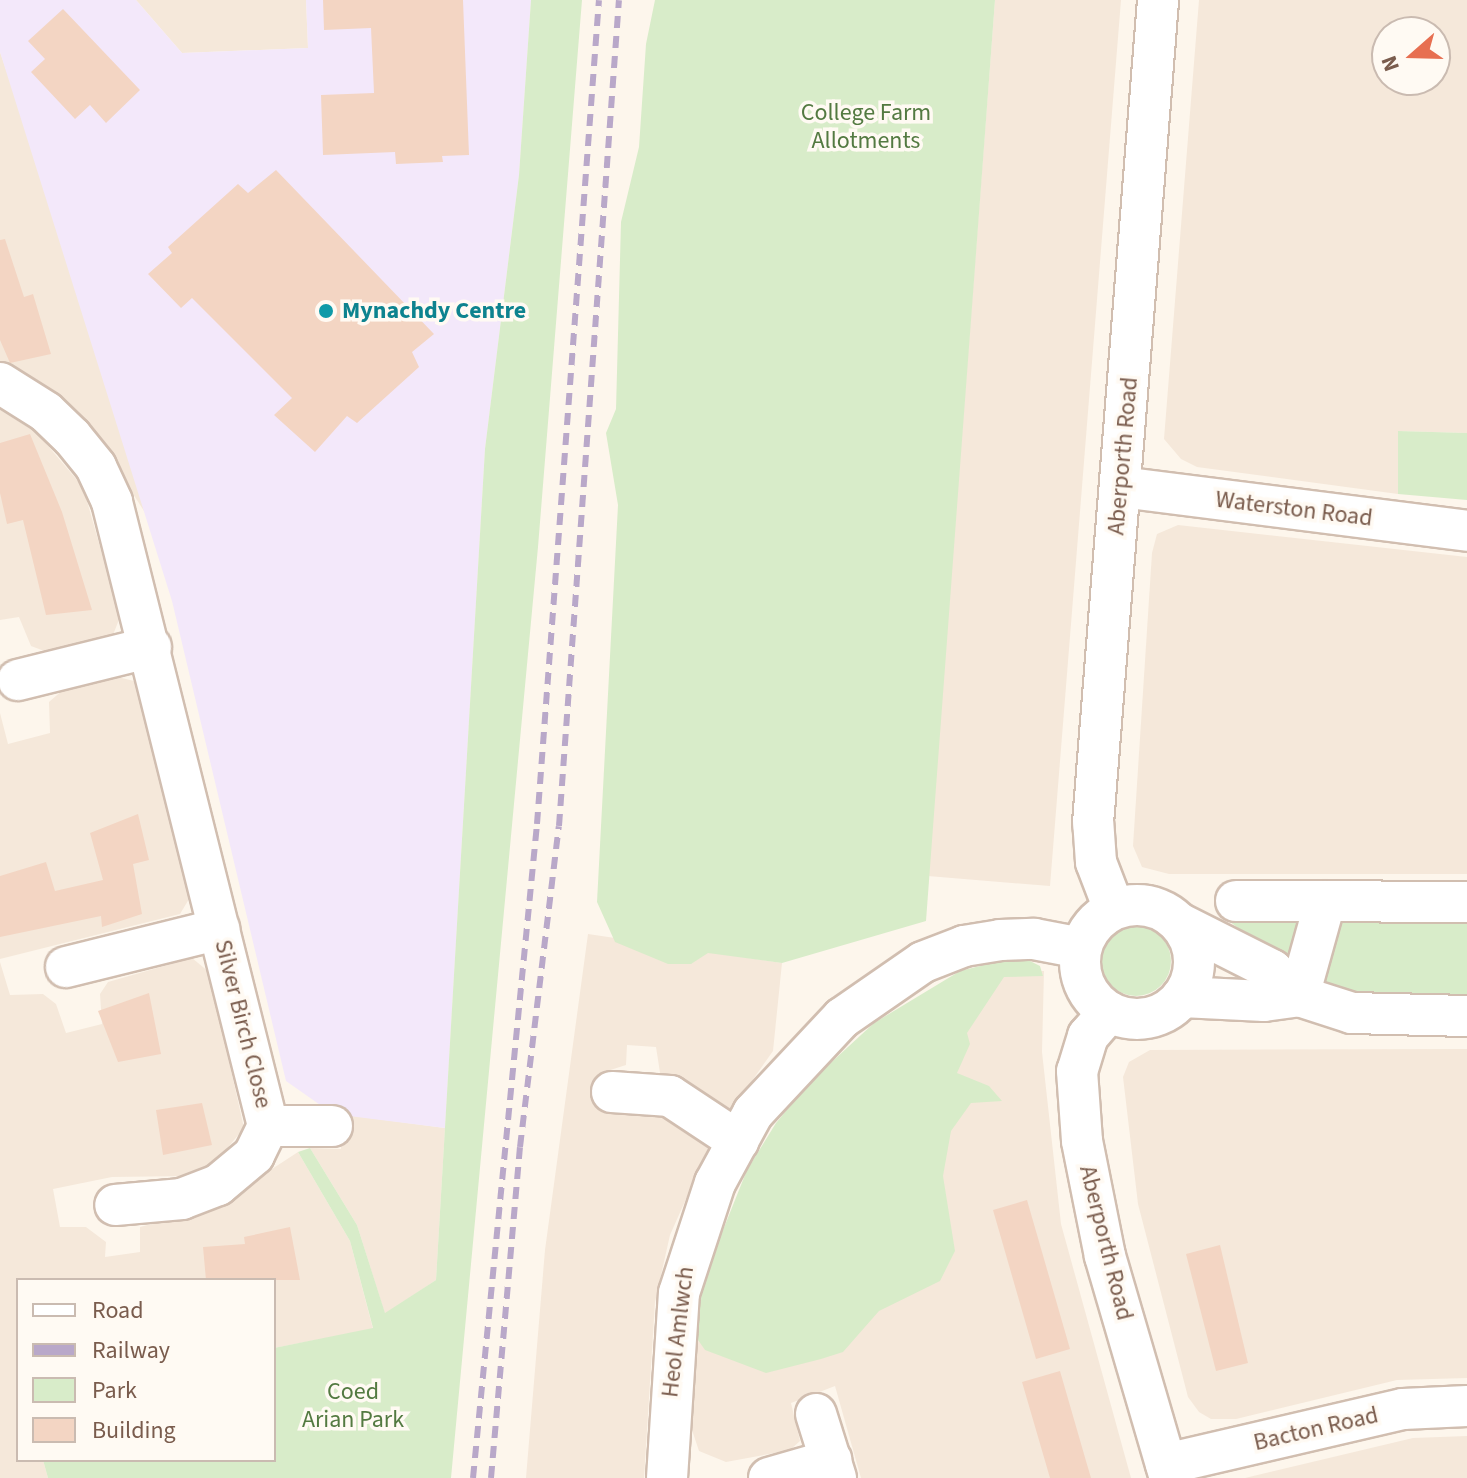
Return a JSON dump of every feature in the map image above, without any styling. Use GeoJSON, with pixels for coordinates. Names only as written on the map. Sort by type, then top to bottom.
{"type":"FeatureCollection","features":[{"type":"Feature","properties":{"kind":"street","name":"Aberporth Road"},"geometry":{"type":"LineString","coordinates":[[1114,909],[1096,862],[1093,823],[1158,0]]}},
{"type":"Feature","properties":{"kind":"street","name":"Silver Birch Close"},"geometry":{"type":"LineString","coordinates":[[0,383],[46,412],[96,467],[112,502],[151,647],[268,1126],[254,1155],[218,1185],[182,1199],[115,1205]]}},
{"type":"Feature","properties":{"kind":"street","name":"Waterston Road"},"geometry":{"type":"LineString","coordinates":[[1121,487],[1467,531]]}},
{"type":"Feature","properties":{"kind":"street"},"geometry":{"type":"LineString","coordinates":[[18,680],[151,647]]}},
{"type":"Feature","properties":{"kind":"street"},"geometry":{"type":"LineString","coordinates":[[1236,901],[1467,902]]}},
{"type":"Feature","properties":{"kind":"street"},"geometry":{"type":"LineString","coordinates":[[1299,996],[1325,902]]}},
{"type":"Feature","properties":{"kind":"street"},"geometry":{"type":"LineString","coordinates":[[1179,923],[1194,951],[1194,967],[1182,997],[1171,1008],[1140,1019],[1109,1012],[1084,984],[1081,948],[1094,925],[1114,909],[1149,905],[1272,970],[1299,996]]}},
{"type":"Feature","properties":{"kind":"street","name":"Silver Birch Close"},"geometry":{"type":"LineString","coordinates":[[66,967],[219,929]]}},
{"type":"Feature","properties":{"kind":"street","name":"Heol Amlwch"},"geometry":{"type":"LineString","coordinates":[[667,1478],[679,1293],[697,1227],[753,1113],[808,1049],[872,995],[923,962],[964,946],[1000,940],[1034,939],[1081,948]]}},
{"type":"Feature","properties":{"kind":"street"},"geometry":{"type":"LineString","coordinates":[[1182,997],[1264,1001],[1299,996],[1352,1013],[1467,1016]]}},
{"type":"Feature","properties":{"kind":"street","name":"Aberporth Road"},"geometry":{"type":"LineString","coordinates":[[1109,1012],[1088,1036],[1077,1071],[1082,1141],[1105,1256],[1168,1471]]}},
{"type":"Feature","properties":{"kind":"street"},"geometry":{"type":"LineString","coordinates":[[612,1092],[670,1096],[738,1141]]}},
{"type":"Feature","properties":{"kind":"street"},"geometry":{"type":"LineString","coordinates":[[268,1126],[332,1126]]}},
{"type":"Feature","properties":{"kind":"street","name":"Bacton Road"},"geometry":{"type":"LineString","coordinates":[[1168,1471],[1403,1409],[1467,1406]]}},
{"type":"Feature","properties":{"kind":"street"},"geometry":{"type":"LineString","coordinates":[[769,1478],[833,1469],[816,1414]]}},
{"type":"Feature","properties":{"kind":"shaded area"},"geometry":{"type":"Polygon","coordinates":[[[0,0],[136,0],[182,53],[308,48],[306,0],[531,0],[519,175],[485,449],[445,1128],[333,1114],[286,1081],[172,601],[0,52],[0,0]]]}},
{"type":"Feature","properties":{"kind":"shaded area"},"geometry":{"type":"Polygon","coordinates":[[[136,0],[306,0],[308,48],[182,53],[136,0]]]}},
{"type":"Feature","properties":{"kind":"shaded area"},"geometry":{"type":"Polygon","coordinates":[[[995,0],[1121,0],[1050,886],[928,876],[995,0]]]}},
{"type":"Feature","properties":{"kind":"shaded area"},"geometry":{"type":"Polygon","coordinates":[[[1199,0],[1467,0],[1467,433],[1398,431],[1398,494],[1197,467],[1181,459],[1164,439],[1199,0]]]}},
{"type":"Feature","properties":{"kind":"shaded area"},"geometry":{"type":"Polygon","coordinates":[[[0,52],[30,138],[148,517],[105,451],[0,367],[0,52]]]}},
{"type":"Feature","properties":{"kind":"shaded area"},"geometry":{"type":"Polygon","coordinates":[[[0,410],[37,433],[83,487],[120,617],[113,635],[47,652],[31,646],[19,617],[0,620],[0,410]]]}},
{"type":"Feature","properties":{"kind":"shaded area"},"geometry":{"type":"Polygon","coordinates":[[[1178,525],[1467,557],[1467,874],[1169,874],[1142,867],[1133,846],[1152,553],[1157,534],[1178,525]]]}},
{"type":"Feature","properties":{"kind":"shaded area"},"geometry":{"type":"Polygon","coordinates":[[[118,677],[134,681],[140,693],[189,899],[180,914],[0,959],[0,713],[8,744],[50,733],[49,702],[64,689],[118,677]]]}},
{"type":"Feature","properties":{"kind":"shaded area"},"geometry":{"type":"Polygon","coordinates":[[[588,934],[782,963],[773,1051],[725,1119],[661,1079],[656,1047],[627,1045],[626,1065],[598,1074],[596,1102],[681,1116],[714,1136],[670,1235],[655,1302],[644,1478],[526,1478],[545,1250],[588,934]]]}},
{"type":"Feature","properties":{"kind":"shaded area"},"geometry":{"type":"Polygon","coordinates":[[[192,958],[209,972],[244,1128],[215,1163],[187,1176],[112,1177],[53,1189],[60,1227],[86,1227],[106,1242],[105,1257],[140,1252],[140,1227],[211,1209],[298,1152],[350,1241],[373,1329],[276,1348],[276,1278],[16,1278],[16,1462],[44,1462],[48,1478],[0,1478],[0,962],[10,995],[43,994],[56,1004],[66,1033],[102,1024],[100,994],[108,982],[192,958]]]}},
{"type":"Feature","properties":{"kind":"shaded area"},"geometry":{"type":"Polygon","coordinates":[[[1001,971],[1044,971],[1042,1052],[1061,1224],[1131,1478],[861,1478],[835,1386],[791,1403],[800,1441],[790,1450],[726,1462],[699,1451],[691,1427],[696,1324],[907,1112],[1001,971]]]}},
{"type":"Feature","properties":{"kind":"shaded area"},"geometry":{"type":"Polygon","coordinates":[[[1467,1049],[1467,1378],[1397,1380],[1236,1419],[1211,1419],[1199,1412],[1188,1397],[1138,1204],[1123,1077],[1129,1062],[1150,1050],[1467,1049]]]}},
{"type":"Feature","properties":{"kind":"shaded area"},"geometry":{"type":"Polygon","coordinates":[[[339,1114],[445,1128],[436,1280],[385,1314],[357,1225],[310,1148],[341,1149],[339,1114]]]}},
{"type":"Feature","properties":{"kind":"shaded area"},"geometry":{"type":"Polygon","coordinates":[[[1467,1436],[1467,1478],[1245,1478],[1413,1438],[1467,1436]]]}},
{"type":"Feature","properties":{"kind":"green space","name":"Coed Arian Park"},"geometry":{"type":"Polygon","coordinates":[[[531,0],[582,0],[538,547],[451,1478],[48,1478],[44,1462],[276,1462],[276,1348],[373,1328],[350,1241],[298,1152],[310,1148],[357,1225],[385,1313],[436,1280],[485,449],[519,175],[531,0]]]}},
{"type":"Feature","properties":{"kind":"green space","name":"College Farm Allotments"},"geometry":{"type":"Polygon","coordinates":[[[655,0],[995,0],[926,921],[782,963],[708,953],[691,964],[668,964],[615,942],[597,902],[618,505],[606,433],[616,409],[621,222],[639,147],[646,44],[655,0]]]}},
{"type":"Feature","properties":{"kind":"green space"},"geometry":{"type":"Polygon","coordinates":[[[1398,431],[1467,433],[1467,500],[1398,494],[1398,431]]]}},
{"type":"Feature","properties":{"kind":"green space"},"geometry":{"type":"Polygon","coordinates":[[[1467,916],[1467,1004],[1367,1000],[1328,986],[1324,980],[1337,919],[1467,916]]]}},
{"type":"Feature","properties":{"kind":"green space"},"geometry":{"type":"Polygon","coordinates":[[[1225,918],[1295,920],[1299,925],[1296,953],[1280,960],[1225,918]]]}},
{"type":"Feature","properties":{"kind":"green space"},"geometry":{"type":"Polygon","coordinates":[[[1136,926],[1161,936],[1171,961],[1161,986],[1136,996],[1111,986],[1101,961],[1111,936],[1136,926]]]}},
{"type":"Feature","properties":{"kind":"green space"},"geometry":{"type":"Polygon","coordinates":[[[1020,956],[1040,966],[1043,976],[1004,977],[967,1033],[970,1044],[957,1073],[989,1086],[1002,1101],[971,1103],[951,1131],[943,1176],[955,1251],[940,1281],[879,1311],[843,1352],[821,1359],[766,1373],[705,1350],[664,1291],[699,1259],[713,1255],[747,1170],[776,1123],[810,1082],[874,1023],[960,971],[1020,956]]]}},
{"type":"Feature","properties":{"kind":"building"},"geometry":{"type":"Polygon","coordinates":[[[323,0],[463,0],[469,155],[442,156],[443,162],[396,164],[395,152],[323,155],[321,95],[374,93],[371,28],[324,30],[323,0]]]}},
{"type":"Feature","properties":{"kind":"building"},"geometry":{"type":"Polygon","coordinates":[[[63,9],[140,90],[106,123],[90,105],[75,119],[31,72],[45,59],[28,41],[63,9]]]}},
{"type":"Feature","properties":{"kind":"building","name":"Mynachdy Centre"},"geometry":{"type":"Polygon","coordinates":[[[276,170],[434,334],[412,352],[419,367],[357,423],[347,416],[315,452],[274,415],[292,398],[192,298],[181,308],[148,274],[172,253],[168,247],[238,184],[248,193],[276,170]]]}},
{"type":"Feature","properties":{"kind":"building"},"geometry":{"type":"Polygon","coordinates":[[[5,239],[24,297],[33,294],[51,354],[10,363],[0,340],[0,240],[5,239]]]}},
{"type":"Feature","properties":{"kind":"building"},"geometry":{"type":"Polygon","coordinates":[[[30,434],[62,512],[92,610],[46,615],[23,520],[7,524],[0,493],[0,443],[30,434]]]}},
{"type":"Feature","properties":{"kind":"building"},"geometry":{"type":"Polygon","coordinates":[[[138,814],[149,860],[133,864],[142,914],[102,927],[101,916],[0,937],[0,876],[46,862],[55,891],[103,880],[90,833],[138,814]]]}},
{"type":"Feature","properties":{"kind":"building"},"geometry":{"type":"Polygon","coordinates":[[[149,993],[161,1054],[118,1062],[98,1011],[149,993]]]}},
{"type":"Feature","properties":{"kind":"building"},"geometry":{"type":"Polygon","coordinates":[[[202,1103],[212,1145],[163,1155],[156,1110],[202,1103]]]}},
{"type":"Feature","properties":{"kind":"building"},"geometry":{"type":"Polygon","coordinates":[[[1027,1200],[1070,1349],[1036,1359],[993,1210],[1027,1200]]]}},
{"type":"Feature","properties":{"kind":"building"},"geometry":{"type":"Polygon","coordinates":[[[290,1227],[300,1280],[206,1278],[203,1247],[245,1244],[244,1237],[290,1227]]]}},
{"type":"Feature","properties":{"kind":"building"},"geometry":{"type":"Polygon","coordinates":[[[1220,1245],[1248,1363],[1216,1371],[1186,1254],[1220,1245]]]}},
{"type":"Feature","properties":{"kind":"building"},"geometry":{"type":"Polygon","coordinates":[[[1060,1371],[1091,1478],[1050,1478],[1022,1382],[1060,1371]]]}},
{"type":"Feature","properties":{"kind":"railway"},"geometry":{"type":"LineString","coordinates":[[473,1478],[537,824],[599,0]]}},
{"type":"Feature","properties":{"kind":"railway"},"geometry":{"type":"LineString","coordinates":[[491,1478],[520,1147],[559,826],[619,0]]}},
{"type":"Feature","properties":{"kind":"place","name":"Mynachdy Centre"},"geometry":{"type":"Point","coordinates":[326,311]}}]}
